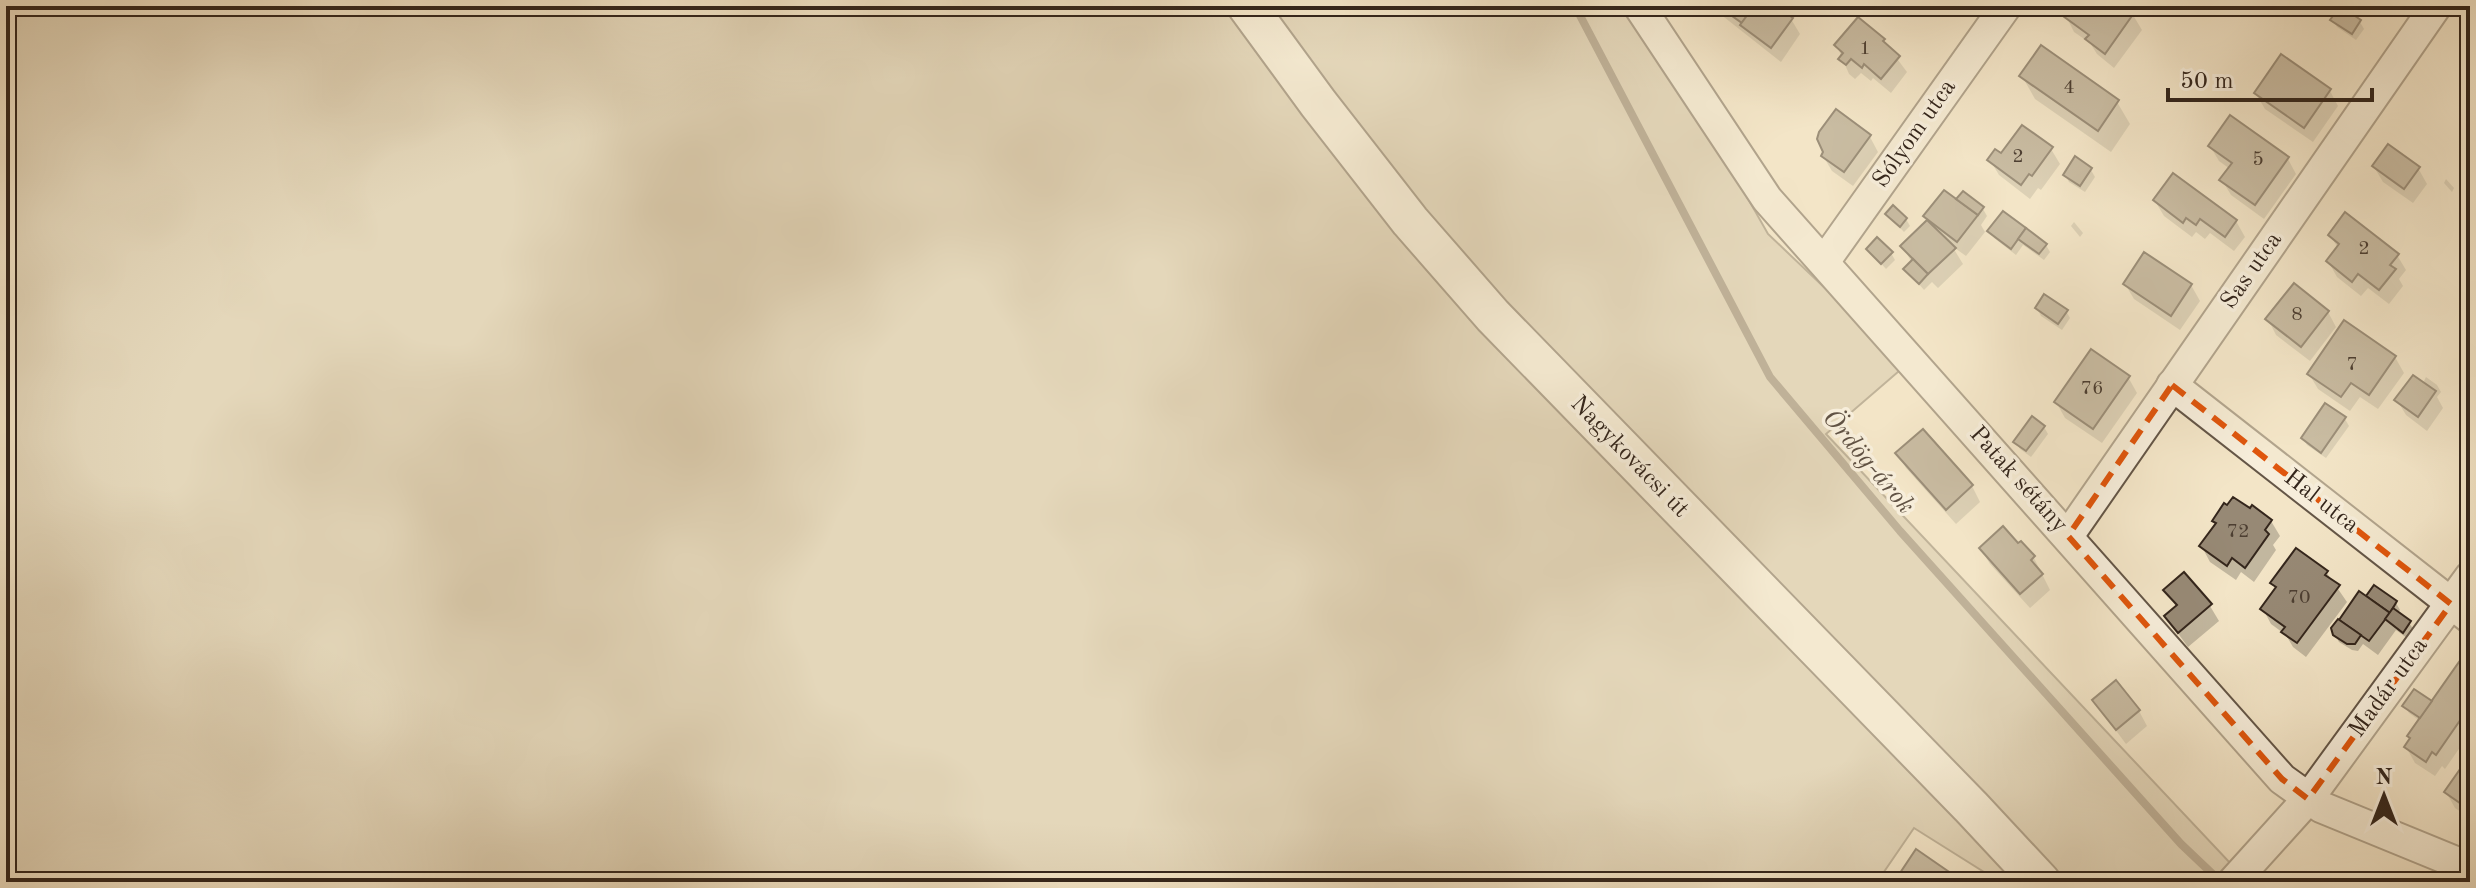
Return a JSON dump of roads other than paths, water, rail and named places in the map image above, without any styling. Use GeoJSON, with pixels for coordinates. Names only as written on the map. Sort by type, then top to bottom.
{"type":"FeatureCollection","features":[{"type":"Feature","properties":{"kind":"street","name":"Nagykovácsi út"},"geometry":{"type":"LineString","coordinates":[[1247,6],[1410,221],[1493,316],[2041,882]]}},
{"type":"Feature","properties":{"kind":"street","name":"Patak sétány"},"geometry":{"type":"LineString","coordinates":[[1639,6],[1767,199],[2282,779],[2333,813],[2470,868]]}},
{"type":"Feature","properties":{"kind":"street","name":"Sólyom utca"},"geometry":{"type":"LineString","coordinates":[[1824,262],[2006,6]]}},
{"type":"Feature","properties":{"kind":"street","name":"Sas utca"},"geometry":{"type":"LineString","coordinates":[[2068,536],[2436,6]]}},
{"type":"Feature","properties":{"kind":"street","name":"Hal utca"},"geometry":{"type":"LineString","coordinates":[[2172,385],[2460,611]]}},
{"type":"Feature","properties":{"kind":"street","name":"Madár utca"},"geometry":{"type":"LineString","coordinates":[[2238,877],[2308,799],[2460,611],[2470,577]]}},
{"type":"Feature","properties":{"kind":"waterway","name":"Ördög-árok"},"geometry":{"type":"LineString","coordinates":[[1575,6],[1770,377],[1900,531],[2181,844],[2221,882]]}}]}
